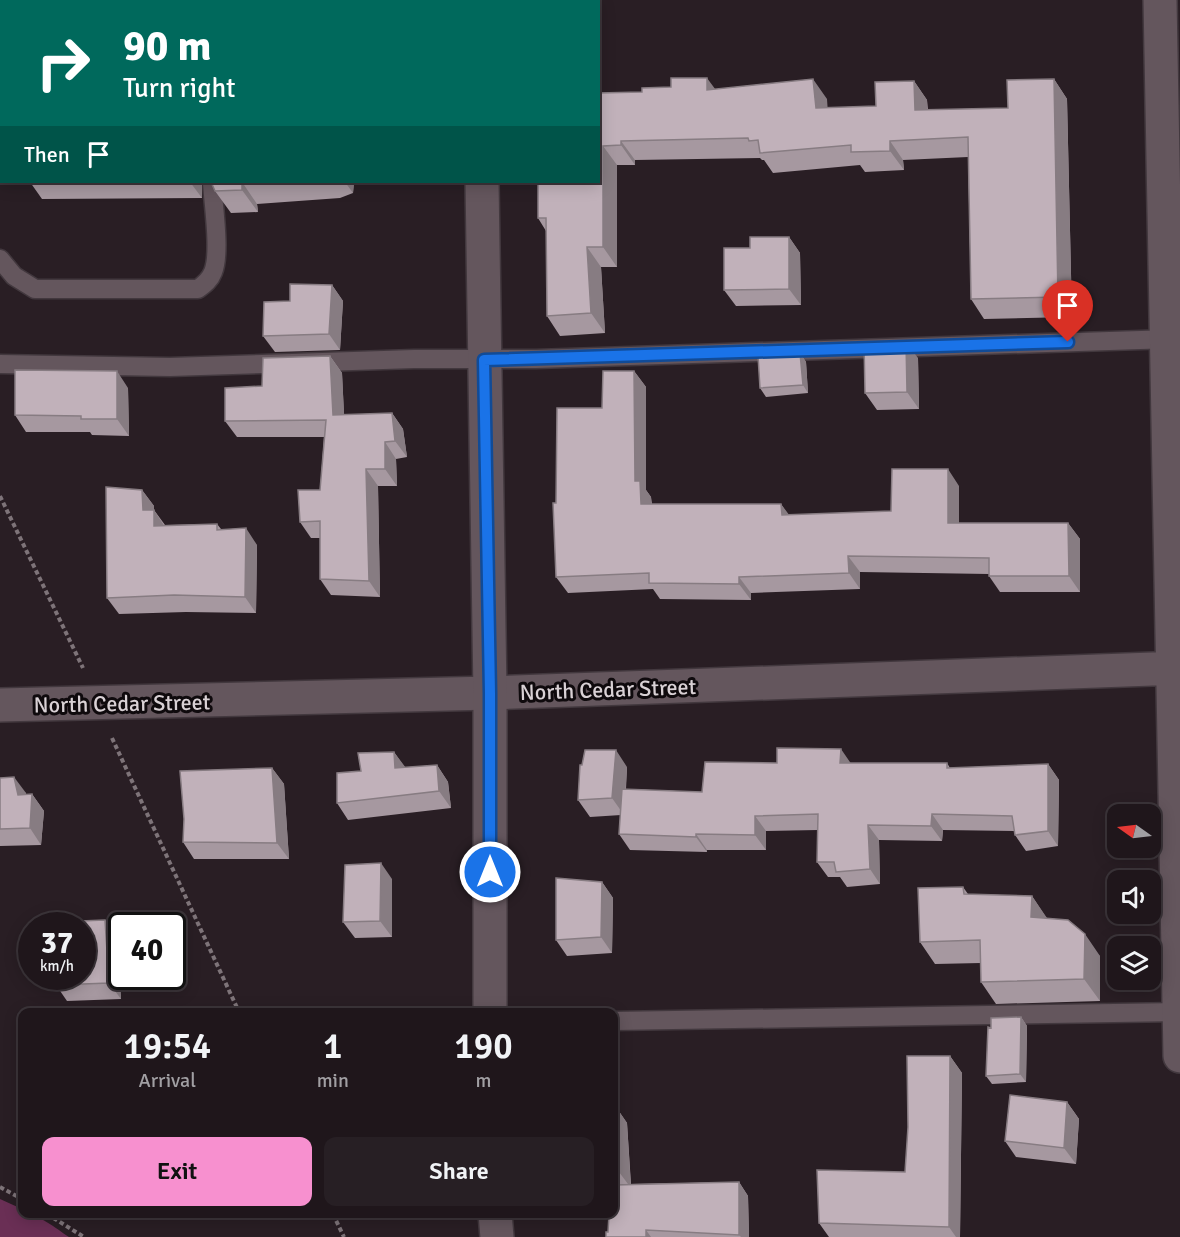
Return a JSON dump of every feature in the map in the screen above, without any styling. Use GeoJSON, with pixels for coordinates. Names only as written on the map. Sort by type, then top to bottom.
{"type":"FeatureCollection","features":[{"type":"Feature","properties":{"kind":"street"},"geometry":{"type":"LineString","coordinates":[[1160,0],[1174,339],[1180,1056]]}},
{"type":"Feature","properties":{"kind":"street"},"geometry":{"type":"LineString","coordinates":[[482,183],[490,693],[490,1008]]}},
{"type":"Feature","properties":{"kind":"street","name":"North Cedar Street"},"geometry":{"type":"LineString","coordinates":[[0,705],[490,693],[1176,668]]}},
{"type":"Feature","properties":{"kind":"street"},"geometry":{"type":"LineString","coordinates":[[495,1218],[497,1237]]}},
{"type":"Feature","properties":{"kind":"lane"},"geometry":{"type":"LineString","coordinates":[[0,259],[14,276],[35,289],[198,289],[207,283],[214,271],[216,257],[212,183]]}},
{"type":"Feature","properties":{"kind":"lane"},"geometry":{"type":"LineString","coordinates":[[0,364],[170,367],[1174,339]]}},
{"type":"Feature","properties":{"kind":"lane"},"geometry":{"type":"LineString","coordinates":[[618,1021],[1179,1012]]}},
{"type":"Feature","properties":{"kind":"path"},"geometry":{"type":"LineString","coordinates":[[0,496],[74,646],[122,762],[237,1008]]}},
{"type":"Feature","properties":{"kind":"path"},"geometry":{"type":"LineString","coordinates":[[0,1187],[18,1197]]}},
{"type":"Feature","properties":{"kind":"path"},"geometry":{"type":"LineString","coordinates":[[53,1218],[84,1237]]}},
{"type":"Feature","properties":{"kind":"path"},"geometry":{"type":"LineString","coordinates":[[335,1218],[344,1237]]}},
{"type":"Feature","properties":{"kind":"shaded area"},"geometry":{"type":"Polygon","coordinates":[[[0,1199],[18,1207],[18,1218],[41,1219],[69,1237],[0,1237],[0,1199]]]}},
{"type":"Feature","properties":{"kind":"building"},"geometry":{"type":"Polygon","coordinates":[[[671,78],[707,78],[707,90],[813,79],[816,108],[876,106],[875,82],[914,81],[915,110],[1008,108],[1007,80],[1054,79],[1058,297],[971,299],[968,137],[890,141],[890,151],[851,152],[851,145],[760,153],[758,140],[749,141],[748,138],[621,141],[621,145],[603,146],[603,247],[587,247],[591,313],[547,316],[546,218],[538,218],[538,183],[600,183],[600,93],[642,92],[642,88],[671,87],[671,78]]]}},
{"type":"Feature","properties":{"kind":"building"},"geometry":{"type":"Polygon","coordinates":[[[211,183],[242,183],[242,190],[215,191],[211,183]]]}},
{"type":"Feature","properties":{"kind":"building"},"geometry":{"type":"Polygon","coordinates":[[[750,237],[789,237],[789,289],[724,290],[724,248],[750,248],[750,237]]]}},
{"type":"Feature","properties":{"kind":"building"},"geometry":{"type":"Polygon","coordinates":[[[290,284],[332,285],[329,334],[263,336],[264,302],[290,301],[290,284]]]}},
{"type":"Feature","properties":{"kind":"building"},"geometry":{"type":"Polygon","coordinates":[[[906,342],[907,392],[865,393],[864,343],[906,342]]]}},
{"type":"Feature","properties":{"kind":"building"},"geometry":{"type":"Polygon","coordinates":[[[800,353],[803,385],[760,388],[758,356],[800,353]]]}},
{"type":"Feature","properties":{"kind":"building"},"geometry":{"type":"Polygon","coordinates":[[[330,356],[333,415],[392,413],[395,441],[385,442],[385,469],[366,469],[369,581],[320,579],[320,521],[300,522],[298,490],[320,490],[326,420],[225,421],[225,388],[262,386],[263,358],[330,356]]]}},
{"type":"Feature","properties":{"kind":"building"},"geometry":{"type":"Polygon","coordinates":[[[15,370],[117,371],[117,419],[15,415],[15,370]]]}},
{"type":"Feature","properties":{"kind":"building"},"geometry":{"type":"Polygon","coordinates":[[[603,371],[634,371],[635,481],[640,481],[641,504],[781,504],[782,515],[891,511],[892,469],[948,469],[948,523],[1068,523],[1069,576],[989,576],[989,558],[848,556],[849,573],[739,577],[739,584],[649,583],[649,573],[556,577],[553,503],[556,503],[557,408],[602,408],[603,371]]]}},
{"type":"Feature","properties":{"kind":"building"},"geometry":{"type":"Polygon","coordinates":[[[106,487],[142,490],[143,510],[154,510],[154,526],[217,524],[217,530],[246,528],[245,597],[174,595],[107,598],[106,487]]]}},
{"type":"Feature","properties":{"kind":"building"},"geometry":{"type":"Polygon","coordinates":[[[777,748],[841,749],[840,763],[947,763],[947,768],[1048,764],[1048,831],[1015,835],[1012,816],[932,814],[931,826],[868,825],[870,869],[836,872],[834,862],[817,862],[818,814],[755,816],[755,835],[696,834],[696,837],[619,834],[622,789],[702,792],[705,762],[777,763],[777,748]]]}},
{"type":"Feature","properties":{"kind":"building"},"geometry":{"type":"Polygon","coordinates":[[[585,750],[616,750],[612,798],[578,800],[580,765],[582,765],[585,750]]]}},
{"type":"Feature","properties":{"kind":"building"},"geometry":{"type":"Polygon","coordinates":[[[394,752],[395,768],[437,765],[439,791],[337,803],[337,773],[361,771],[358,753],[394,752]]]}},
{"type":"Feature","properties":{"kind":"building"},"geometry":{"type":"Polygon","coordinates":[[[272,768],[277,843],[183,842],[184,819],[180,771],[272,768]]]}},
{"type":"Feature","properties":{"kind":"building"},"geometry":{"type":"Polygon","coordinates":[[[14,777],[18,795],[32,794],[30,828],[0,829],[0,778],[14,777]]]}},
{"type":"Feature","properties":{"kind":"building"},"geometry":{"type":"Polygon","coordinates":[[[381,863],[380,921],[343,922],[345,865],[381,863]]]}},
{"type":"Feature","properties":{"kind":"building"},"geometry":{"type":"Polygon","coordinates":[[[556,878],[602,882],[601,937],[556,940],[556,878]]]}},
{"type":"Feature","properties":{"kind":"building"},"geometry":{"type":"Polygon","coordinates":[[[963,887],[964,894],[1032,896],[1031,917],[1068,920],[1085,934],[1084,979],[981,982],[980,940],[920,942],[918,888],[963,887]]]}},
{"type":"Feature","properties":{"kind":"building"},"geometry":{"type":"Polygon","coordinates":[[[96,920],[105,920],[108,983],[96,983],[96,920]]]}},
{"type":"Feature","properties":{"kind":"building"},"geometry":{"type":"Polygon","coordinates":[[[1021,1017],[1020,1074],[986,1076],[988,1027],[991,1028],[991,1018],[1021,1017]]]}},
{"type":"Feature","properties":{"kind":"building"},"geometry":{"type":"Polygon","coordinates":[[[907,1056],[950,1056],[949,1227],[819,1223],[817,1170],[905,1172],[908,1127],[907,1056]]]}},
{"type":"Feature","properties":{"kind":"building"},"geometry":{"type":"Polygon","coordinates":[[[1010,1095],[1067,1102],[1064,1148],[1005,1141],[1010,1095]]]}},
{"type":"Feature","properties":{"kind":"building"},"geometry":{"type":"Polygon","coordinates":[[[739,1182],[739,1235],[646,1230],[646,1237],[606,1237],[609,1218],[618,1218],[618,1185],[739,1182]]]}},
{"type":"Feature","properties":{"kind":"route"},"geometry":{"type":"LineString","coordinates":[[490,872],[490,693],[484,360],[1068,342]]}}]}
